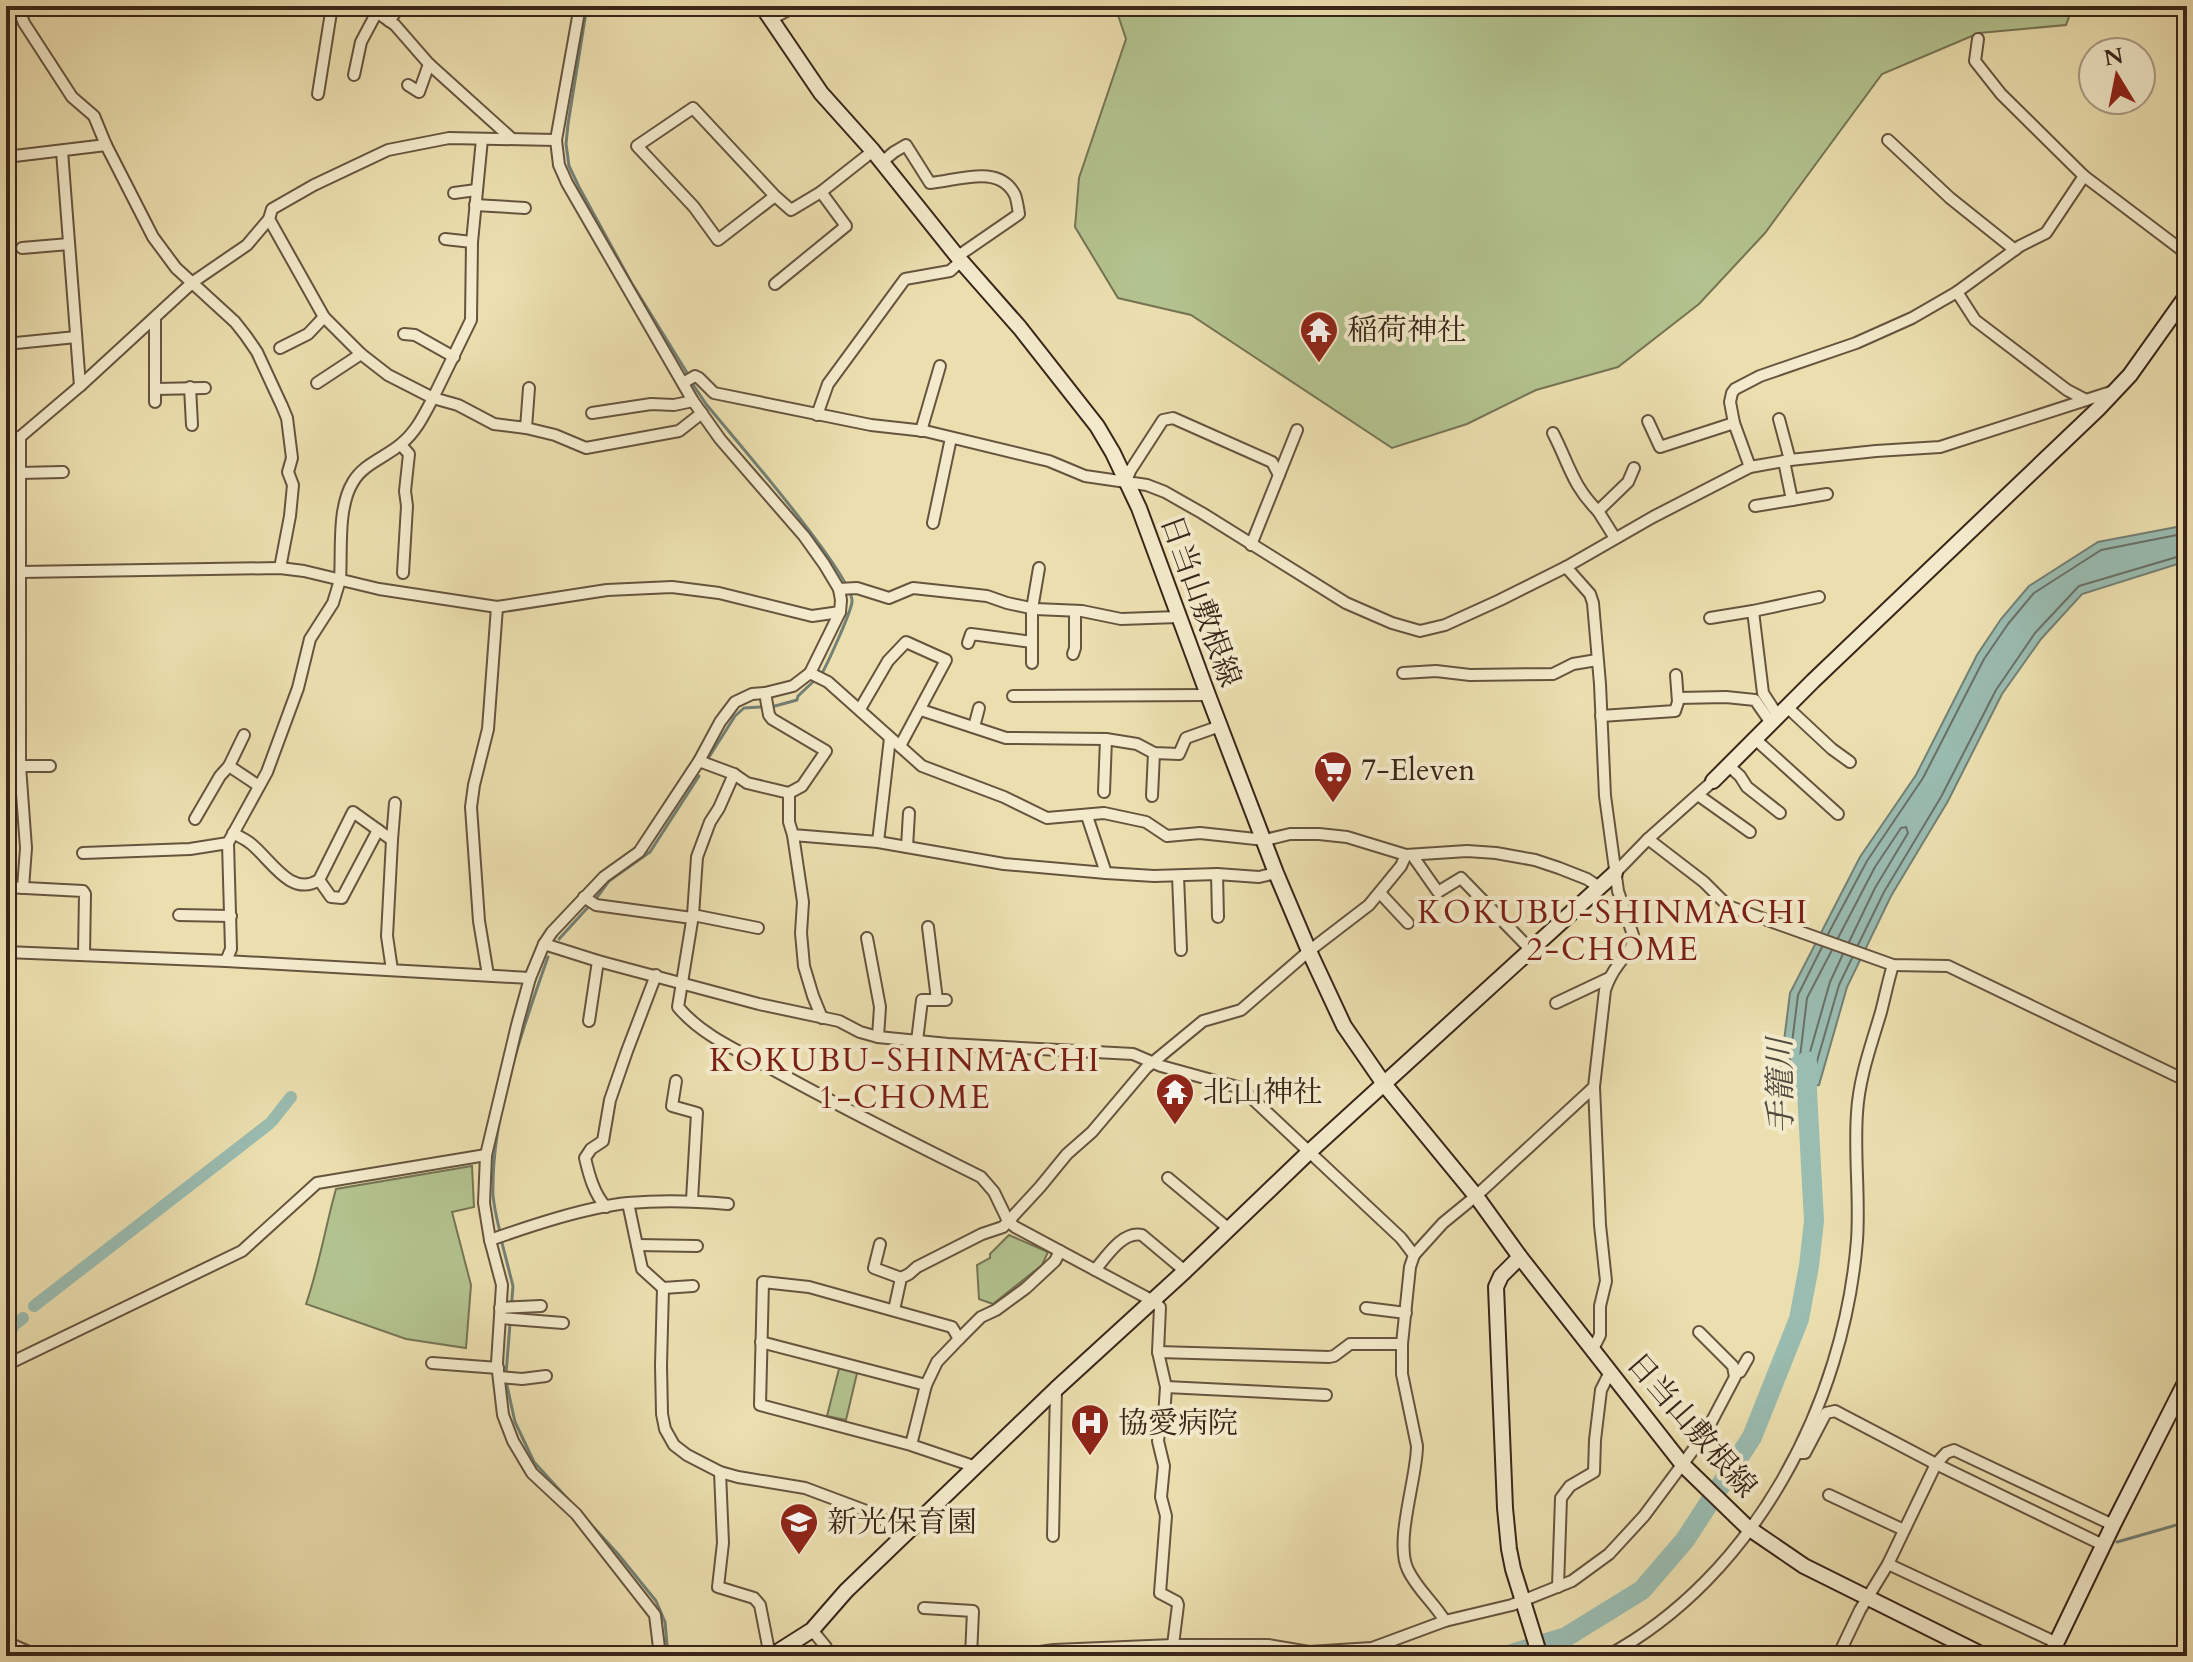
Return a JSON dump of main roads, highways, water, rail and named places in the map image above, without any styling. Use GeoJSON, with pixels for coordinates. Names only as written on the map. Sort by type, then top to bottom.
{"type":"FeatureCollection","features":[{"type":"Feature","properties":{"kind":"main road","name":"日当山敷根線"},"geometry":{"type":"LineString","coordinates":[[766,12],[821,93],[878,156],[959,259],[1020,328],[1097,426],[1113,453],[1139,508],[1276,873],[1309,951],[1344,1026],[1384,1084],[1476,1196],[1520,1257],[1685,1466],[1749,1529],[1804,1566],[1985,1656]]}},
{"type":"Feature","properties":{"kind":"main road"},"geometry":{"type":"LineString","coordinates":[[1713,781],[2115,391],[2187,295]]}},
{"type":"Feature","properties":{"kind":"main road"},"geometry":{"type":"LineString","coordinates":[[770,1656],[812,1630],[846,1591],[1056,1389],[1308,1153],[1615,873]]}},
{"type":"Feature","properties":{"kind":"main road"},"geometry":{"type":"LineString","coordinates":[[1520,1257],[1501,1276],[1496,1287],[1506,1528],[1513,1569],[1540,1656]]}},
{"type":"Feature","properties":{"kind":"main road"},"geometry":{"type":"LineString","coordinates":[[2054,1650],[2187,1379]]}},
{"type":"Feature","properties":{"kind":"water"},"geometry":{"type":"Polygon","coordinates":[[[2187,525],[2187,561],[2082,594],[2041,639],[2002,694],[1948,801],[1891,896],[1847,987],[1819,1085],[1778,1089],[1790,993],[1860,857],[1916,775],[1977,655],[2001,619],[2029,586],[2098,542],[2187,525]]]}},
{"type":"Feature","properties":{"kind":"waterway"},"geometry":{"type":"LineString","coordinates":[[587,6],[568,124],[566,144],[569,166],[631,282],[689,376]]}},
{"type":"Feature","properties":{"kind":"waterway"},"geometry":{"type":"LineString","coordinates":[[692,383],[813,535],[847,587],[851,608],[821,675]]}},
{"type":"Feature","properties":{"kind":"waterway"},"geometry":{"type":"LineString","coordinates":[[709,757],[735,716],[744,708],[775,706],[797,700],[815,680]]}},
{"type":"Feature","properties":{"kind":"waterway"},"geometry":{"type":"LineString","coordinates":[[595,900],[609,881],[650,852],[699,776]]}},
{"type":"Feature","properties":{"kind":"waterway"},"geometry":{"type":"LineString","coordinates":[[559,939],[590,905]]}},
{"type":"Feature","properties":{"kind":"waterway"},"geometry":{"type":"LineString","coordinates":[[500,1232],[493,1195],[497,1135],[510,1074],[548,957]]}},
{"type":"Feature","properties":{"kind":"waterway","name":"手籠川"},"geometry":{"type":"LineString","coordinates":[[1505,1656],[1566,1637],[1642,1590],[1685,1540],[1752,1437],[1799,1319],[1809,1266],[1814,1221],[1807,1061]]}},
{"type":"Feature","properties":{"kind":"waterway"},"geometry":{"type":"LineString","coordinates":[[272,1121],[291,1097]]}},
{"type":"Feature","properties":{"kind":"waterway"},"geometry":{"type":"LineString","coordinates":[[34,1306],[269,1124]]}},
{"type":"Feature","properties":{"kind":"waterway"},"geometry":{"type":"LineString","coordinates":[[501,1239],[513,1286],[506,1374]]}},
{"type":"Feature","properties":{"kind":"waterway"},"geometry":{"type":"LineString","coordinates":[[6,1342],[14,1325],[23,1318]]}},
{"type":"Feature","properties":{"kind":"waterway"},"geometry":{"type":"LineString","coordinates":[[506,1381],[515,1422],[534,1462],[618,1554],[656,1601],[665,1622],[668,1656]]}},
{"type":"Feature","properties":{"kind":"waterway"},"geometry":{"type":"LineString","coordinates":[[2117,1542],[2187,1522]]}},
{"type":"Feature","properties":{"kind":"place","name":"稲荷神社"},"geometry":{"type":"Point","coordinates":[1319,364]}},
{"type":"Feature","properties":{"kind":"place","name":"7-Eleven"},"geometry":{"type":"Point","coordinates":[1333,804]}},
{"type":"Feature","properties":{"kind":"place","name":"北山神社"},"geometry":{"type":"Point","coordinates":[1175,1126]}},
{"type":"Feature","properties":{"kind":"place","name":"協愛病院"},"geometry":{"type":"Point","coordinates":[1090,1457]}},
{"type":"Feature","properties":{"kind":"place","name":"新光保育園"},"geometry":{"type":"Point","coordinates":[799,1556]}},
{"type":"Feature","properties":{"kind":"district","name":"KOKUBU-SHINMACHI 2-CHOME"},"geometry":{"type":"Point","coordinates":[1613,930]}},
{"type":"Feature","properties":{"kind":"district","name":"KOKUBU-SHINMACHI 1-CHOME"},"geometry":{"type":"Point","coordinates":[905,1078]}}]}
